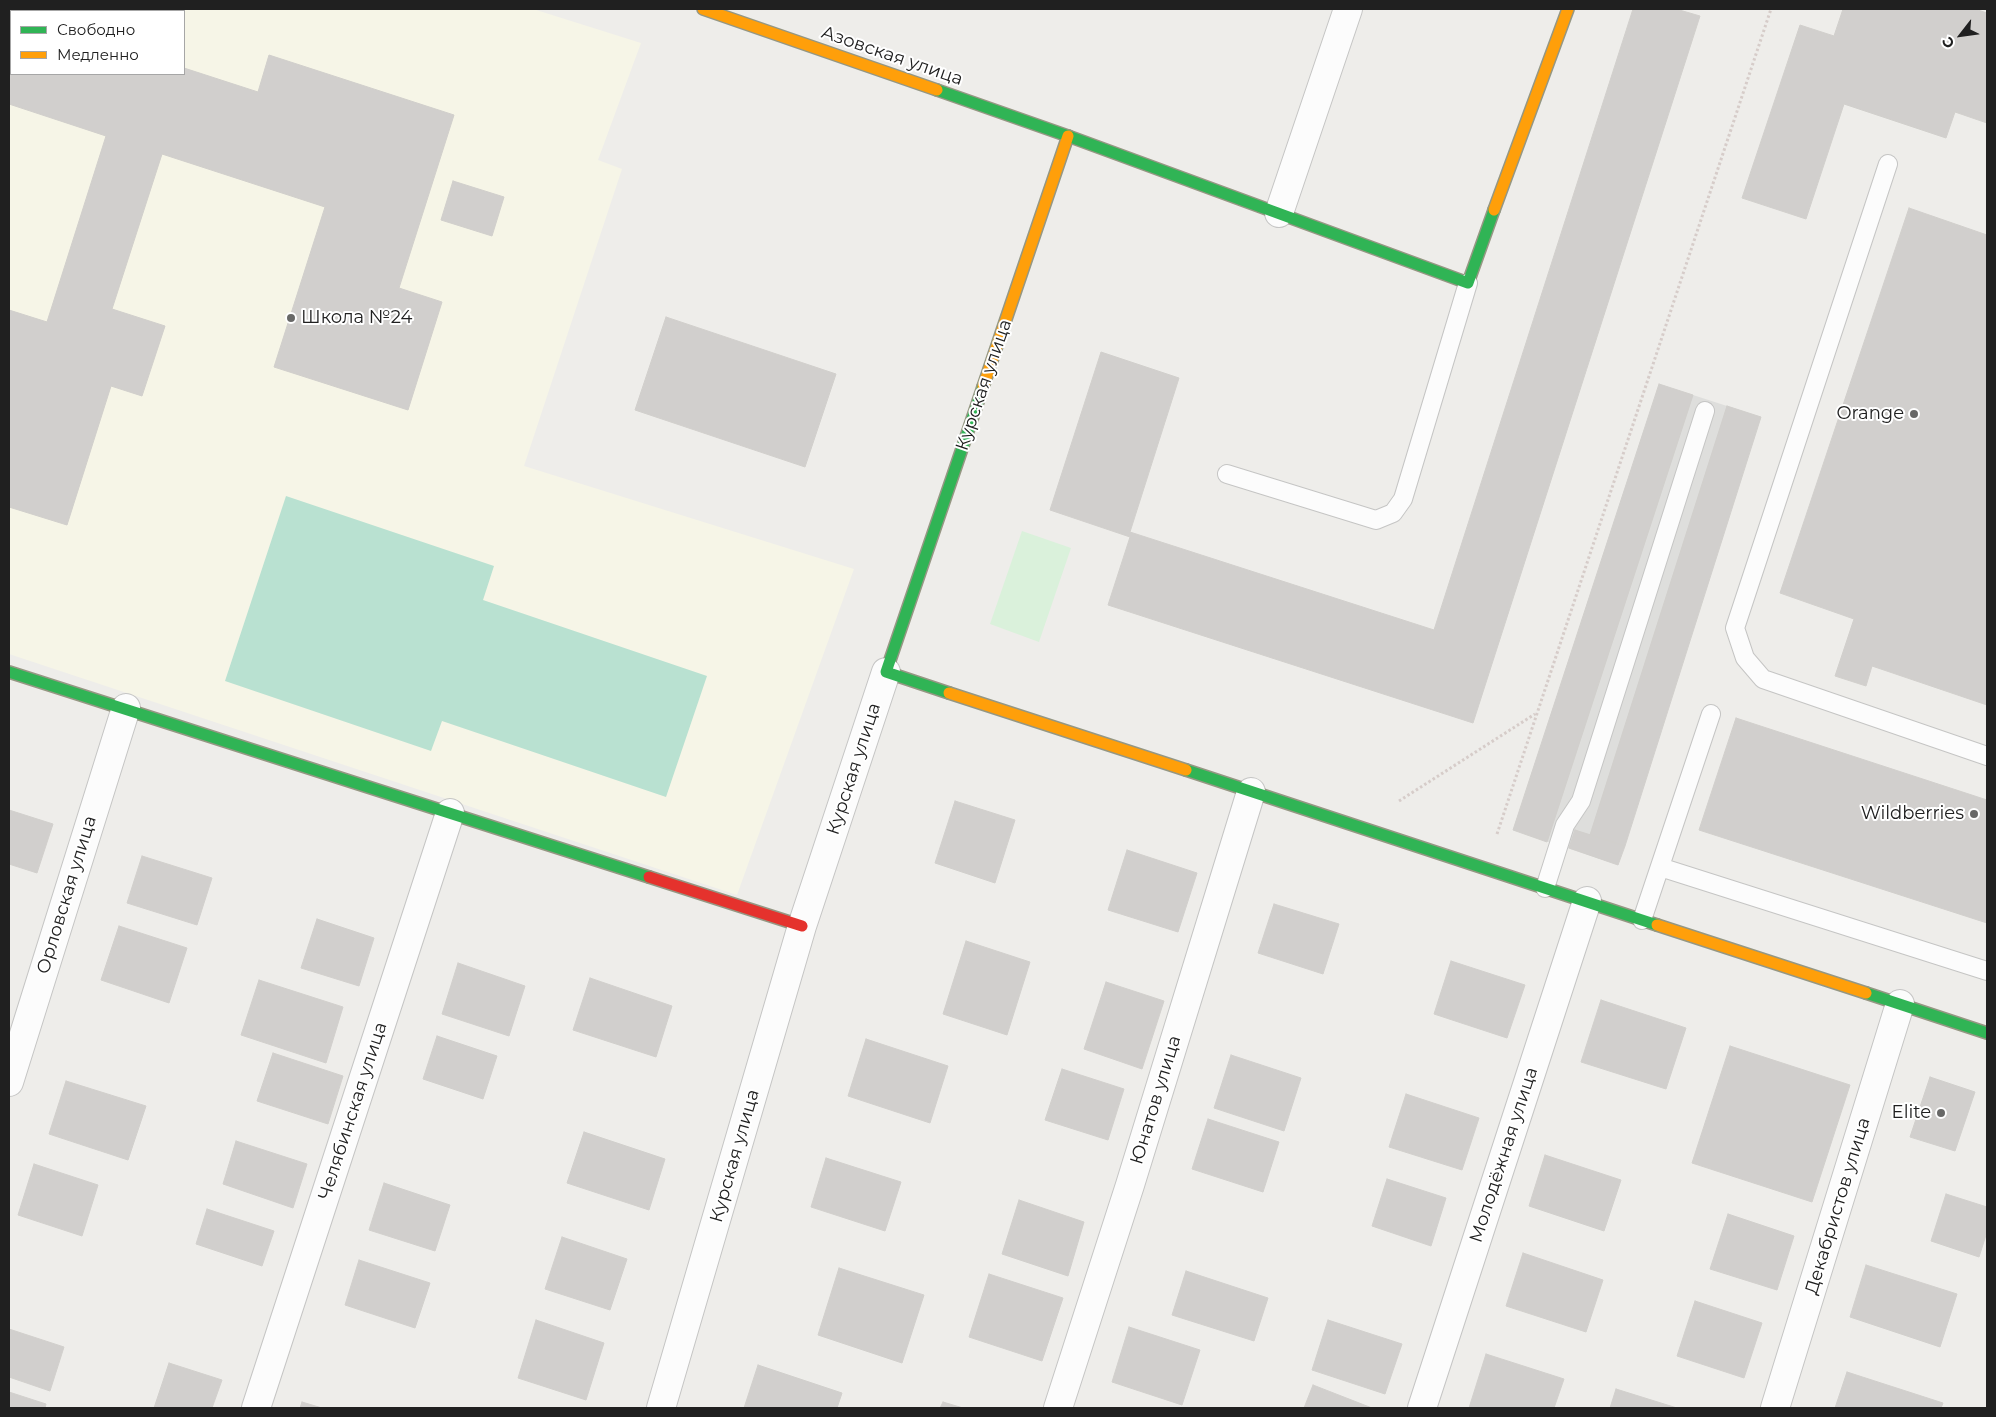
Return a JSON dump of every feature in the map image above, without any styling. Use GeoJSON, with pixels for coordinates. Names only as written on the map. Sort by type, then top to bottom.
{"type":"FeatureCollection","features":[{"type":"Feature","properties":{"kind":"street","name":"Азовская улица"},"geometry":{"type":"LineString","coordinates":[[704,9],[1068,136],[1468,283]]}},
{"type":"Feature","properties":{"kind":"street"},"geometry":{"type":"LineString","coordinates":[[1280,214],[1348,9]]}},
{"type":"Feature","properties":{"kind":"street"},"geometry":{"type":"LineString","coordinates":[[1468,283],[1568,9]]}},
{"type":"Feature","properties":{"kind":"street","name":"Курская улица"},"geometry":{"type":"LineString","coordinates":[[661,1408],[802,926],[1068,136]]}},
{"type":"Feature","properties":{"kind":"street"},"geometry":{"type":"LineString","coordinates":[[9,672],[802,926]]}},
{"type":"Feature","properties":{"kind":"street"},"geometry":{"type":"LineString","coordinates":[[886,672],[1987,1033]]}},
{"type":"Feature","properties":{"kind":"street","name":"Орловская улица"},"geometry":{"type":"LineString","coordinates":[[9,1082],[126,708]]}},
{"type":"Feature","properties":{"kind":"street","name":"Юнатов улица"},"geometry":{"type":"LineString","coordinates":[[1058,1408],[1130,1185],[1251,792]]}},
{"type":"Feature","properties":{"kind":"street","name":"Челябинская улица"},"geometry":{"type":"LineString","coordinates":[[256,1408],[450,813]]}},
{"type":"Feature","properties":{"kind":"street","name":"Молодёжная улица"},"geometry":{"type":"LineString","coordinates":[[1422,1408],[1587,902]]}},
{"type":"Feature","properties":{"kind":"street","name":"Декабристов улица"},"geometry":{"type":"LineString","coordinates":[[1775,1408],[1900,1004]]}},
{"type":"Feature","properties":{"kind":"lane"},"geometry":{"type":"LineString","coordinates":[[1888,164],[1735,628],[1745,658],[1763,679],[1987,756]]}},
{"type":"Feature","properties":{"kind":"lane"},"geometry":{"type":"LineString","coordinates":[[1227,474],[1376,520],[1393,513],[1403,499],[1468,283]]}},
{"type":"Feature","properties":{"kind":"lane"},"geometry":{"type":"LineString","coordinates":[[1545,888],[1565,825],[1581,801],[1705,411]]}},
{"type":"Feature","properties":{"kind":"lane"},"geometry":{"type":"LineString","coordinates":[[1642,920],[1711,714]]}},
{"type":"Feature","properties":{"kind":"lane"},"geometry":{"type":"LineString","coordinates":[[1660,867],[1987,971]]}},
{"type":"Feature","properties":{"kind":"path"},"geometry":{"type":"LineString","coordinates":[[1496,834],[1771,9]]}},
{"type":"Feature","properties":{"kind":"path"},"geometry":{"type":"LineString","coordinates":[[1399,801],[1536,714]]}},
{"type":"Feature","properties":{"kind":"shaded area","name":"Школа №24"},"geometry":{"type":"Polygon","coordinates":[[[9,9],[533,9],[641,43],[598,160],[622,169],[524,466],[854,569],[737,895],[9,654],[9,9]]]}},
{"type":"Feature","properties":{"kind":"shaded area"},"geometry":{"type":"Polygon","coordinates":[[[1659,384],[1761,417],[1618,865],[1513,830],[1659,384]]]}},
{"type":"Feature","properties":{"kind":"green space"},"geometry":{"type":"Polygon","coordinates":[[[286,496],[494,566],[483,600],[707,676],[666,797],[442,721],[431,751],[225,681],[286,496]]]}},
{"type":"Feature","properties":{"kind":"green space"},"geometry":{"type":"Polygon","coordinates":[[[1022,531],[1071,548],[1039,642],[990,624],[1022,531]]]}},
{"type":"Feature","properties":{"kind":"building"},"geometry":{"type":"Polygon","coordinates":[[[1633,9],[1676,9],[1700,16],[1473,723],[1108,605],[1130,537],[1050,510],[1101,352],[1179,378],[1130,532],[1434,630],[1633,9]]]}},
{"type":"Feature","properties":{"kind":"building"},"geometry":{"type":"Polygon","coordinates":[[[1843,9],[1975,9],[1987,13],[1987,123],[1955,112],[1946,138],[1844,104],[1806,219],[1742,198],[1800,25],[1834,36],[1843,9]]]}},
{"type":"Feature","properties":{"kind":"building"},"geometry":{"type":"Polygon","coordinates":[[[9,12],[10,75],[185,75],[185,68],[258,92],[269,55],[454,115],[399,288],[442,302],[408,410],[274,367],[325,207],[162,154],[112,309],[165,326],[142,396],[111,386],[67,525],[9,507],[9,310],[47,322],[106,136],[9,104],[9,12]]]}},
{"type":"Feature","properties":{"kind":"building"},"geometry":{"type":"Polygon","coordinates":[[[453,181],[504,197],[492,236],[441,220],[453,181]]]}},
{"type":"Feature","properties":{"kind":"building","name":"Orange"},"geometry":{"type":"Polygon","coordinates":[[[1909,208],[1987,235],[1987,705],[1872,666],[1866,686],[1835,676],[1854,619],[1780,593],[1909,208]]]}},
{"type":"Feature","properties":{"kind":"building"},"geometry":{"type":"Polygon","coordinates":[[[666,317],[836,374],[805,467],[635,410],[666,317]]]}},
{"type":"Feature","properties":{"kind":"building"},"geometry":{"type":"Polygon","coordinates":[[[1659,384],[1693,395],[1547,842],[1513,830],[1659,384]]]}},
{"type":"Feature","properties":{"kind":"building"},"geometry":{"type":"Polygon","coordinates":[[[1727,406],[1761,417],[1625,846],[1590,835],[1727,406]]]}},
{"type":"Feature","properties":{"kind":"building"},"geometry":{"type":"Polygon","coordinates":[[[1736,718],[1987,800],[1987,923],[1699,830],[1736,718]]]}},
{"type":"Feature","properties":{"kind":"building"},"geometry":{"type":"Polygon","coordinates":[[[955,801],[1015,820],[995,883],[935,863],[955,801]]]}},
{"type":"Feature","properties":{"kind":"building"},"geometry":{"type":"Polygon","coordinates":[[[9,810],[53,824],[37,873],[9,864],[9,810]]]}},
{"type":"Feature","properties":{"kind":"building"},"geometry":{"type":"Polygon","coordinates":[[[1575,830],[1625,846],[1618,865],[1569,848],[1575,830]]]}},
{"type":"Feature","properties":{"kind":"building"},"geometry":{"type":"Polygon","coordinates":[[[1127,850],[1197,873],[1178,932],[1108,910],[1127,850]]]}},
{"type":"Feature","properties":{"kind":"building"},"geometry":{"type":"Polygon","coordinates":[[[142,856],[212,878],[197,925],[127,903],[142,856]]]}},
{"type":"Feature","properties":{"kind":"building"},"geometry":{"type":"Polygon","coordinates":[[[1274,904],[1339,924],[1323,974],[1258,953],[1274,904]]]}},
{"type":"Feature","properties":{"kind":"building"},"geometry":{"type":"Polygon","coordinates":[[[317,919],[374,938],[359,986],[301,968],[317,919]]]}},
{"type":"Feature","properties":{"kind":"building"},"geometry":{"type":"Polygon","coordinates":[[[119,926],[187,948],[169,1003],[101,980],[119,926]]]}},
{"type":"Feature","properties":{"kind":"building"},"geometry":{"type":"Polygon","coordinates":[[[966,941],[1030,962],[1007,1035],[943,1014],[966,941]]]}},
{"type":"Feature","properties":{"kind":"building"},"geometry":{"type":"Polygon","coordinates":[[[1451,961],[1525,985],[1507,1038],[1434,1014],[1451,961]]]}},
{"type":"Feature","properties":{"kind":"building"},"geometry":{"type":"Polygon","coordinates":[[[458,963],[525,986],[509,1036],[442,1014],[458,963]]]}},
{"type":"Feature","properties":{"kind":"building"},"geometry":{"type":"Polygon","coordinates":[[[590,978],[672,1006],[656,1057],[573,1030],[590,978]]]}},
{"type":"Feature","properties":{"kind":"building"},"geometry":{"type":"Polygon","coordinates":[[[259,980],[343,1007],[326,1063],[241,1035],[259,980]]]}},
{"type":"Feature","properties":{"kind":"building"},"geometry":{"type":"Polygon","coordinates":[[[1106,982],[1164,1001],[1142,1069],[1084,1049],[1106,982]]]}},
{"type":"Feature","properties":{"kind":"building"},"geometry":{"type":"Polygon","coordinates":[[[1601,1000],[1686,1028],[1666,1089],[1581,1062],[1601,1000]]]}},
{"type":"Feature","properties":{"kind":"building"},"geometry":{"type":"Polygon","coordinates":[[[437,1036],[497,1056],[483,1099],[423,1079],[437,1036]]]}},
{"type":"Feature","properties":{"kind":"building"},"geometry":{"type":"Polygon","coordinates":[[[866,1039],[948,1066],[930,1123],[848,1096],[866,1039]]]}},
{"type":"Feature","properties":{"kind":"building"},"geometry":{"type":"Polygon","coordinates":[[[1730,1046],[1850,1085],[1812,1202],[1692,1163],[1730,1046]]]}},
{"type":"Feature","properties":{"kind":"building"},"geometry":{"type":"Polygon","coordinates":[[[273,1053],[343,1076],[328,1124],[257,1101],[273,1053]]]}},
{"type":"Feature","properties":{"kind":"building"},"geometry":{"type":"Polygon","coordinates":[[[1231,1055],[1301,1078],[1284,1131],[1214,1108],[1231,1055]]]}},
{"type":"Feature","properties":{"kind":"building"},"geometry":{"type":"Polygon","coordinates":[[[1062,1069],[1124,1089],[1108,1140],[1045,1120],[1062,1069]]]}},
{"type":"Feature","properties":{"kind":"building"},"geometry":{"type":"Polygon","coordinates":[[[1930,1077],[1975,1092],[1955,1151],[1910,1137],[1930,1077]]]}},
{"type":"Feature","properties":{"kind":"building"},"geometry":{"type":"Polygon","coordinates":[[[66,1081],[146,1106],[128,1160],[49,1134],[66,1081]]]}},
{"type":"Feature","properties":{"kind":"building"},"geometry":{"type":"Polygon","coordinates":[[[1406,1094],[1479,1118],[1462,1170],[1389,1147],[1406,1094]]]}},
{"type":"Feature","properties":{"kind":"building"},"geometry":{"type":"Polygon","coordinates":[[[1208,1119],[1279,1142],[1263,1192],[1192,1169],[1208,1119]]]}},
{"type":"Feature","properties":{"kind":"building"},"geometry":{"type":"Polygon","coordinates":[[[584,1132],[665,1159],[649,1210],[567,1183],[584,1132]]]}},
{"type":"Feature","properties":{"kind":"building"},"geometry":{"type":"Polygon","coordinates":[[[236,1141],[307,1164],[293,1208],[223,1184],[236,1141]]]}},
{"type":"Feature","properties":{"kind":"building"},"geometry":{"type":"Polygon","coordinates":[[[1545,1155],[1621,1180],[1604,1231],[1529,1206],[1545,1155]]]}},
{"type":"Feature","properties":{"kind":"building"},"geometry":{"type":"Polygon","coordinates":[[[826,1158],[901,1182],[885,1231],[811,1207],[826,1158]]]}},
{"type":"Feature","properties":{"kind":"building"},"geometry":{"type":"Polygon","coordinates":[[[34,1164],[98,1185],[82,1236],[18,1215],[34,1164]]]}},
{"type":"Feature","properties":{"kind":"building"},"geometry":{"type":"Polygon","coordinates":[[[1387,1179],[1446,1198],[1431,1246],[1372,1226],[1387,1179]]]}},
{"type":"Feature","properties":{"kind":"building"},"geometry":{"type":"Polygon","coordinates":[[[384,1183],[450,1205],[435,1251],[369,1230],[384,1183]]]}},
{"type":"Feature","properties":{"kind":"building"},"geometry":{"type":"Polygon","coordinates":[[[1946,1194],[1987,1207],[1987,1232],[1979,1257],[1931,1241],[1946,1194]]]}},
{"type":"Feature","properties":{"kind":"building"},"geometry":{"type":"Polygon","coordinates":[[[1019,1200],[1084,1222],[1068,1276],[1002,1254],[1019,1200]]]}},
{"type":"Feature","properties":{"kind":"building"},"geometry":{"type":"Polygon","coordinates":[[[207,1209],[274,1231],[262,1266],[196,1244],[207,1209]]]}},
{"type":"Feature","properties":{"kind":"building"},"geometry":{"type":"Polygon","coordinates":[[[1728,1214],[1794,1236],[1777,1290],[1710,1269],[1728,1214]]]}},
{"type":"Feature","properties":{"kind":"building"},"geometry":{"type":"Polygon","coordinates":[[[562,1237],[627,1259],[610,1310],[545,1289],[562,1237]]]}},
{"type":"Feature","properties":{"kind":"building"},"geometry":{"type":"Polygon","coordinates":[[[1523,1253],[1603,1280],[1586,1332],[1506,1306],[1523,1253]]]}},
{"type":"Feature","properties":{"kind":"building"},"geometry":{"type":"Polygon","coordinates":[[[359,1260],[430,1283],[415,1328],[345,1305],[359,1260]]]}},
{"type":"Feature","properties":{"kind":"building"},"geometry":{"type":"Polygon","coordinates":[[[1866,1265],[1957,1294],[1940,1347],[1850,1317],[1866,1265]]]}},
{"type":"Feature","properties":{"kind":"building"},"geometry":{"type":"Polygon","coordinates":[[[839,1268],[924,1295],[902,1363],[818,1335],[839,1268]]]}},
{"type":"Feature","properties":{"kind":"building"},"geometry":{"type":"Polygon","coordinates":[[[1186,1271],[1268,1298],[1254,1341],[1172,1315],[1186,1271]]]}},
{"type":"Feature","properties":{"kind":"building"},"geometry":{"type":"Polygon","coordinates":[[[989,1274],[1063,1298],[1042,1361],[969,1337],[989,1274]]]}},
{"type":"Feature","properties":{"kind":"building"},"geometry":{"type":"Polygon","coordinates":[[[1695,1301],[1762,1323],[1744,1378],[1677,1356],[1695,1301]]]}},
{"type":"Feature","properties":{"kind":"building"},"geometry":{"type":"Polygon","coordinates":[[[536,1320],[604,1343],[586,1400],[518,1378],[536,1320]]]}},
{"type":"Feature","properties":{"kind":"building"},"geometry":{"type":"Polygon","coordinates":[[[1328,1320],[1402,1344],[1385,1394],[1312,1370],[1328,1320]]]}},
{"type":"Feature","properties":{"kind":"building"},"geometry":{"type":"Polygon","coordinates":[[[1129,1327],[1200,1350],[1182,1405],[1112,1382],[1129,1327]]]}},
{"type":"Feature","properties":{"kind":"building"},"geometry":{"type":"Polygon","coordinates":[[[9,1329],[64,1347],[50,1391],[9,1377],[9,1329]]]}},
{"type":"Feature","properties":{"kind":"building"},"geometry":{"type":"Polygon","coordinates":[[[1486,1354],[1564,1379],[1554,1408],[1469,1408],[1486,1354]]]}},
{"type":"Feature","properties":{"kind":"building"},"geometry":{"type":"Polygon","coordinates":[[[169,1363],[222,1380],[212,1408],[154,1408],[169,1363]]]}},
{"type":"Feature","properties":{"kind":"building"},"geometry":{"type":"Polygon","coordinates":[[[758,1365],[842,1393],[837,1408],[744,1408],[758,1365]]]}},
{"type":"Feature","properties":{"kind":"building"},"geometry":{"type":"Polygon","coordinates":[[[1847,1372],[1943,1403],[1941,1408],[1835,1408],[1847,1372]]]}},
{"type":"Feature","properties":{"kind":"building"},"geometry":{"type":"Polygon","coordinates":[[[1313,1385],[1372,1408],[1304,1408],[1313,1385]]]}},
{"type":"Feature","properties":{"kind":"building"},"geometry":{"type":"Polygon","coordinates":[[[1616,1389],[1677,1408],[1610,1408],[1616,1389]]]}},
{"type":"Feature","properties":{"kind":"building"},"geometry":{"type":"Polygon","coordinates":[[[9,1392],[46,1404],[45,1408],[9,1408],[9,1392]]]}},
{"type":"Feature","properties":{"kind":"building"},"geometry":{"type":"Polygon","coordinates":[[[302,1402],[322,1408],[300,1408],[302,1402]]]}},
{"type":"Feature","properties":{"kind":"building"},"geometry":{"type":"Polygon","coordinates":[[[943,1402],[963,1408],[940,1408],[943,1402]]]}},
{"type":"Feature","properties":{"kind":"traffic: fast"},"geometry":{"type":"LineString","coordinates":[[937,90],[1068,136],[1468,283],[1494,210]]}},
{"type":"Feature","properties":{"kind":"traffic: fast"},"geometry":{"type":"LineString","coordinates":[[949,693],[886,672],[983,387]]}},
{"type":"Feature","properties":{"kind":"traffic: fast"},"geometry":{"type":"LineString","coordinates":[[9,672],[649,877]]}},
{"type":"Feature","properties":{"kind":"traffic: fast"},"geometry":{"type":"LineString","coordinates":[[1186,770],[1657,925]]}},
{"type":"Feature","properties":{"kind":"traffic: fast"},"geometry":{"type":"LineString","coordinates":[[1866,993],[1987,1033]]}},
{"type":"Feature","properties":{"kind":"traffic: slow"},"geometry":{"type":"LineString","coordinates":[[703,9],[937,90]]}},
{"type":"Feature","properties":{"kind":"traffic: slow"},"geometry":{"type":"LineString","coordinates":[[1494,210],[1568,9]]}},
{"type":"Feature","properties":{"kind":"traffic: slow"},"geometry":{"type":"LineString","coordinates":[[983,387],[1068,136]]}},
{"type":"Feature","properties":{"kind":"traffic: slow"},"geometry":{"type":"LineString","coordinates":[[949,693],[1186,770]]}},
{"type":"Feature","properties":{"kind":"traffic: slow"},"geometry":{"type":"LineString","coordinates":[[1657,925],[1866,993]]}},
{"type":"Feature","properties":{"kind":"traffic: jam"},"geometry":{"type":"LineString","coordinates":[[649,877],[802,926]]}},
{"type":"Feature","properties":{"kind":"place","name":"Школа №24"},"geometry":{"type":"Point","coordinates":[291,318]}},
{"type":"Feature","properties":{"kind":"place","name":"Orange"},"geometry":{"type":"Point","coordinates":[1914,414]}},
{"type":"Feature","properties":{"kind":"place","name":"Wildberries"},"geometry":{"type":"Point","coordinates":[1974,814]}},
{"type":"Feature","properties":{"kind":"place","name":"Elite"},"geometry":{"type":"Point","coordinates":[1941,1113]}}]}
